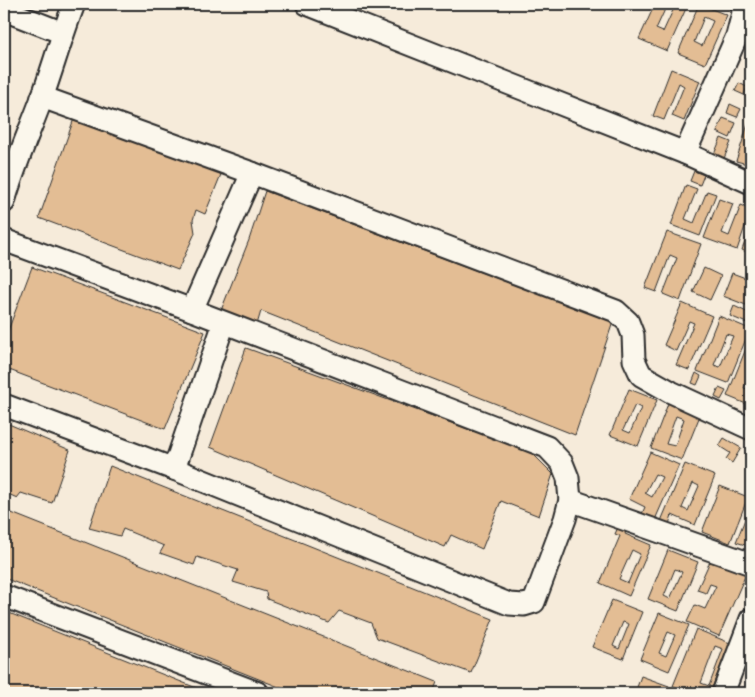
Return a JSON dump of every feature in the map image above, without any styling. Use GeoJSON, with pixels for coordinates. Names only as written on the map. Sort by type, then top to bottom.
{"type":"FeatureCollection","features":[{"type":"Feature","properties":{"kind":"street"},"geometry":{"type":"LineString","coordinates":[[4,202],[10,179],[42,97],[74,4]]}},
{"type":"Feature","properties":{"kind":"street"},"geometry":{"type":"LineString","coordinates":[[685,152],[737,36],[743,13],[742,4]]}},
{"type":"Feature","properties":{"kind":"street"},"geometry":{"type":"LineString","coordinates":[[313,5],[685,152],[751,183]]}},
{"type":"Feature","properties":{"kind":"street"},"geometry":{"type":"LineString","coordinates":[[4,10],[63,33]]}},
{"type":"Feature","properties":{"kind":"street"},"geometry":{"type":"LineString","coordinates":[[42,97],[252,173],[616,311],[628,322],[631,329],[634,360],[641,375],[671,392],[751,429]]}},
{"type":"Feature","properties":{"kind":"street"},"geometry":{"type":"LineString","coordinates":[[192,310],[252,173]]}},
{"type":"Feature","properties":{"kind":"street"},"geometry":{"type":"LineString","coordinates":[[4,240],[547,446],[562,463],[568,478],[570,500],[565,519],[534,602],[524,605],[510,604],[174,469],[4,406]]}},
{"type":"Feature","properties":{"kind":"street"},"geometry":{"type":"LineString","coordinates":[[174,469],[224,322]]}},
{"type":"Feature","properties":{"kind":"street"},"geometry":{"type":"LineString","coordinates":[[570,500],[751,564]]}},
{"type":"Feature","properties":{"kind":"street"},"geometry":{"type":"LineString","coordinates":[[4,596],[258,693]]}},
{"type":"Feature","properties":{"kind":"street"},"geometry":{"type":"LineString","coordinates":[[723,693],[751,619]]}},
{"type":"Feature","properties":{"kind":"building"},"geometry":{"type":"Polygon","coordinates":[[[655,4],[688,4],[667,51],[639,39],[655,4]],[[667,5],[656,29],[663,32],[674,8],[667,5]]]}},
{"type":"Feature","properties":{"kind":"building"},"geometry":{"type":"Polygon","coordinates":[[[699,4],[727,15],[705,64],[678,53],[699,4]],[[704,17],[694,42],[702,46],[713,21],[704,17]]]}},
{"type":"Feature","properties":{"kind":"building"},"geometry":{"type":"Polygon","coordinates":[[[671,69],[700,81],[684,121],[672,116],[684,86],[679,83],[664,120],[653,116],[671,69]]]}},
{"type":"Feature","properties":{"kind":"building"},"geometry":{"type":"Polygon","coordinates":[[[739,83],[747,87],[744,95],[735,91],[739,83]]]}},
{"type":"Feature","properties":{"kind":"building"},"geometry":{"type":"Polygon","coordinates":[[[730,104],[741,109],[737,117],[727,113],[730,104]]]}},
{"type":"Feature","properties":{"kind":"building"},"geometry":{"type":"Polygon","coordinates":[[[77,110],[224,167],[205,214],[196,210],[193,220],[195,233],[178,270],[39,218],[77,110]]]}},
{"type":"Feature","properties":{"kind":"building"},"geometry":{"type":"Polygon","coordinates":[[[751,115],[750,153],[751,165],[736,161],[751,115]]]}},
{"type":"Feature","properties":{"kind":"building"},"geometry":{"type":"Polygon","coordinates":[[[723,118],[736,123],[730,138],[717,132],[723,118]]]}},
{"type":"Feature","properties":{"kind":"building"},"geometry":{"type":"Polygon","coordinates":[[[721,138],[731,142],[722,163],[712,159],[721,138]]]}},
{"type":"Feature","properties":{"kind":"building"},"geometry":{"type":"Polygon","coordinates":[[[694,171],[704,175],[700,185],[690,181],[694,171]]]}},
{"type":"Feature","properties":{"kind":"building"},"geometry":{"type":"Polygon","coordinates":[[[686,185],[697,189],[685,219],[694,223],[707,191],[716,194],[700,236],[671,225],[686,185]]]}},
{"type":"Feature","properties":{"kind":"building"},"geometry":{"type":"Polygon","coordinates":[[[265,191],[613,322],[575,435],[261,311],[256,328],[220,313],[249,240],[265,191]]]}},
{"type":"Feature","properties":{"kind":"building"},"geometry":{"type":"Polygon","coordinates":[[[719,199],[733,204],[722,233],[729,236],[741,205],[751,209],[737,250],[704,238],[719,199]]]}},
{"type":"Feature","properties":{"kind":"building"},"geometry":{"type":"Polygon","coordinates":[[[751,225],[751,254],[742,250],[751,225]]]}},
{"type":"Feature","properties":{"kind":"building"},"geometry":{"type":"Polygon","coordinates":[[[667,232],[701,244],[680,301],[663,294],[677,258],[670,255],[656,292],[645,288],[667,232]]]}},
{"type":"Feature","properties":{"kind":"building"},"geometry":{"type":"Polygon","coordinates":[[[32,267],[205,332],[165,429],[4,368],[4,341],[32,267]]]}},
{"type":"Feature","properties":{"kind":"building"},"geometry":{"type":"Polygon","coordinates":[[[704,268],[721,276],[710,300],[693,292],[704,268]]]}},
{"type":"Feature","properties":{"kind":"building"},"geometry":{"type":"Polygon","coordinates":[[[732,273],[751,280],[751,307],[723,296],[732,273]]]}},
{"type":"Feature","properties":{"kind":"building"},"geometry":{"type":"Polygon","coordinates":[[[682,303],[712,316],[689,370],[676,365],[694,323],[689,321],[676,351],[664,345],[682,303]]]}},
{"type":"Feature","properties":{"kind":"building"},"geometry":{"type":"Polygon","coordinates":[[[734,306],[751,314],[749,324],[730,316],[734,306]]]}},
{"type":"Feature","properties":{"kind":"building"},"geometry":{"type":"Polygon","coordinates":[[[719,316],[750,329],[728,383],[697,371],[719,316]],[[726,334],[714,365],[720,367],[733,336],[726,334]]]}},
{"type":"Feature","properties":{"kind":"building"},"geometry":{"type":"Polygon","coordinates":[[[751,336],[751,372],[744,388],[751,391],[751,406],[727,396],[751,336]]]}},
{"type":"Feature","properties":{"kind":"building"},"geometry":{"type":"Polygon","coordinates":[[[246,348],[531,452],[553,474],[539,516],[501,501],[482,549],[451,535],[445,547],[210,447],[246,348]]]}},
{"type":"Feature","properties":{"kind":"building"},"geometry":{"type":"Polygon","coordinates":[[[696,373],[701,376],[697,385],[692,383],[696,373]]]}},
{"type":"Feature","properties":{"kind":"building"},"geometry":{"type":"Polygon","coordinates":[[[719,388],[726,391],[721,400],[715,397],[719,388]]]}},
{"type":"Feature","properties":{"kind":"building"},"geometry":{"type":"Polygon","coordinates":[[[629,389],[657,400],[638,446],[610,435],[629,389]],[[635,405],[623,430],[630,433],[641,408],[635,405]]]}},
{"type":"Feature","properties":{"kind":"building"},"geometry":{"type":"Polygon","coordinates":[[[669,401],[701,413],[682,460],[651,448],[669,401]],[[676,416],[666,444],[675,446],[684,419],[676,416]]]}},
{"type":"Feature","properties":{"kind":"building"},"geometry":{"type":"Polygon","coordinates":[[[4,422],[70,450],[52,503],[21,493],[17,498],[4,492],[4,422]]]}},
{"type":"Feature","properties":{"kind":"building"},"geometry":{"type":"Polygon","coordinates":[[[724,438],[741,448],[732,463],[726,459],[730,453],[719,446],[724,438]]]}},
{"type":"Feature","properties":{"kind":"building"},"geometry":{"type":"Polygon","coordinates":[[[650,452],[679,465],[654,522],[641,516],[645,507],[629,499],[650,452]],[[655,474],[645,493],[652,497],[662,477],[655,474]]]}},
{"type":"Feature","properties":{"kind":"building"},"geometry":{"type":"Polygon","coordinates":[[[685,464],[715,476],[695,525],[672,515],[669,524],[661,521],[685,464]],[[693,483],[682,508],[688,511],[699,486],[693,483]]]}},
{"type":"Feature","properties":{"kind":"building"},"geometry":{"type":"Polygon","coordinates":[[[110,466],[493,619],[471,673],[377,638],[371,623],[339,611],[329,623],[267,599],[266,592],[233,582],[238,570],[197,557],[194,565],[160,553],[164,546],[123,529],[120,536],[89,528],[110,466]]]}},
{"type":"Feature","properties":{"kind":"building"},"geometry":{"type":"Polygon","coordinates":[[[720,486],[748,497],[730,543],[702,532],[720,486]]]}},
{"type":"Feature","properties":{"kind":"building"},"geometry":{"type":"Polygon","coordinates":[[[751,504],[751,531],[749,537],[751,538],[751,547],[736,542],[751,504]]]}},
{"type":"Feature","properties":{"kind":"building"},"geometry":{"type":"Polygon","coordinates":[[[4,510],[437,682],[433,693],[294,693],[4,578],[4,510]]]}},
{"type":"Feature","properties":{"kind":"building"},"geometry":{"type":"Polygon","coordinates":[[[619,525],[627,528],[625,534],[651,545],[629,596],[600,583],[620,536],[615,534],[619,525]],[[632,550],[619,579],[628,583],[640,554],[632,550]]]}},
{"type":"Feature","properties":{"kind":"building"},"geometry":{"type":"Polygon","coordinates":[[[668,550],[698,562],[678,611],[648,599],[668,550]],[[675,569],[664,596],[670,599],[682,572],[675,569]]]}},
{"type":"Feature","properties":{"kind":"building"},"geometry":{"type":"Polygon","coordinates":[[[711,559],[746,574],[719,636],[687,622],[695,605],[705,609],[716,586],[710,584],[706,593],[697,590],[711,559]]]}},
{"type":"Feature","properties":{"kind":"building"},"geometry":{"type":"Polygon","coordinates":[[[612,600],[642,612],[623,659],[592,647],[612,600]],[[623,622],[613,646],[619,649],[629,624],[623,622]]]}},
{"type":"Feature","properties":{"kind":"building"},"geometry":{"type":"Polygon","coordinates":[[[4,611],[209,693],[4,693],[4,611]]]}},
{"type":"Feature","properties":{"kind":"building"},"geometry":{"type":"Polygon","coordinates":[[[659,613],[689,625],[669,671],[640,659],[659,613]],[[668,632],[659,653],[666,656],[675,635],[668,632]]]}},
{"type":"Feature","properties":{"kind":"building"},"geometry":{"type":"Polygon","coordinates":[[[696,629],[730,643],[710,693],[691,693],[673,686],[696,629]],[[715,646],[701,683],[709,686],[723,649],[715,646]]]}},
{"type":"Feature","properties":{"kind":"building"},"geometry":{"type":"Polygon","coordinates":[[[641,676],[669,686],[667,693],[635,693],[641,676]]]}}]}
